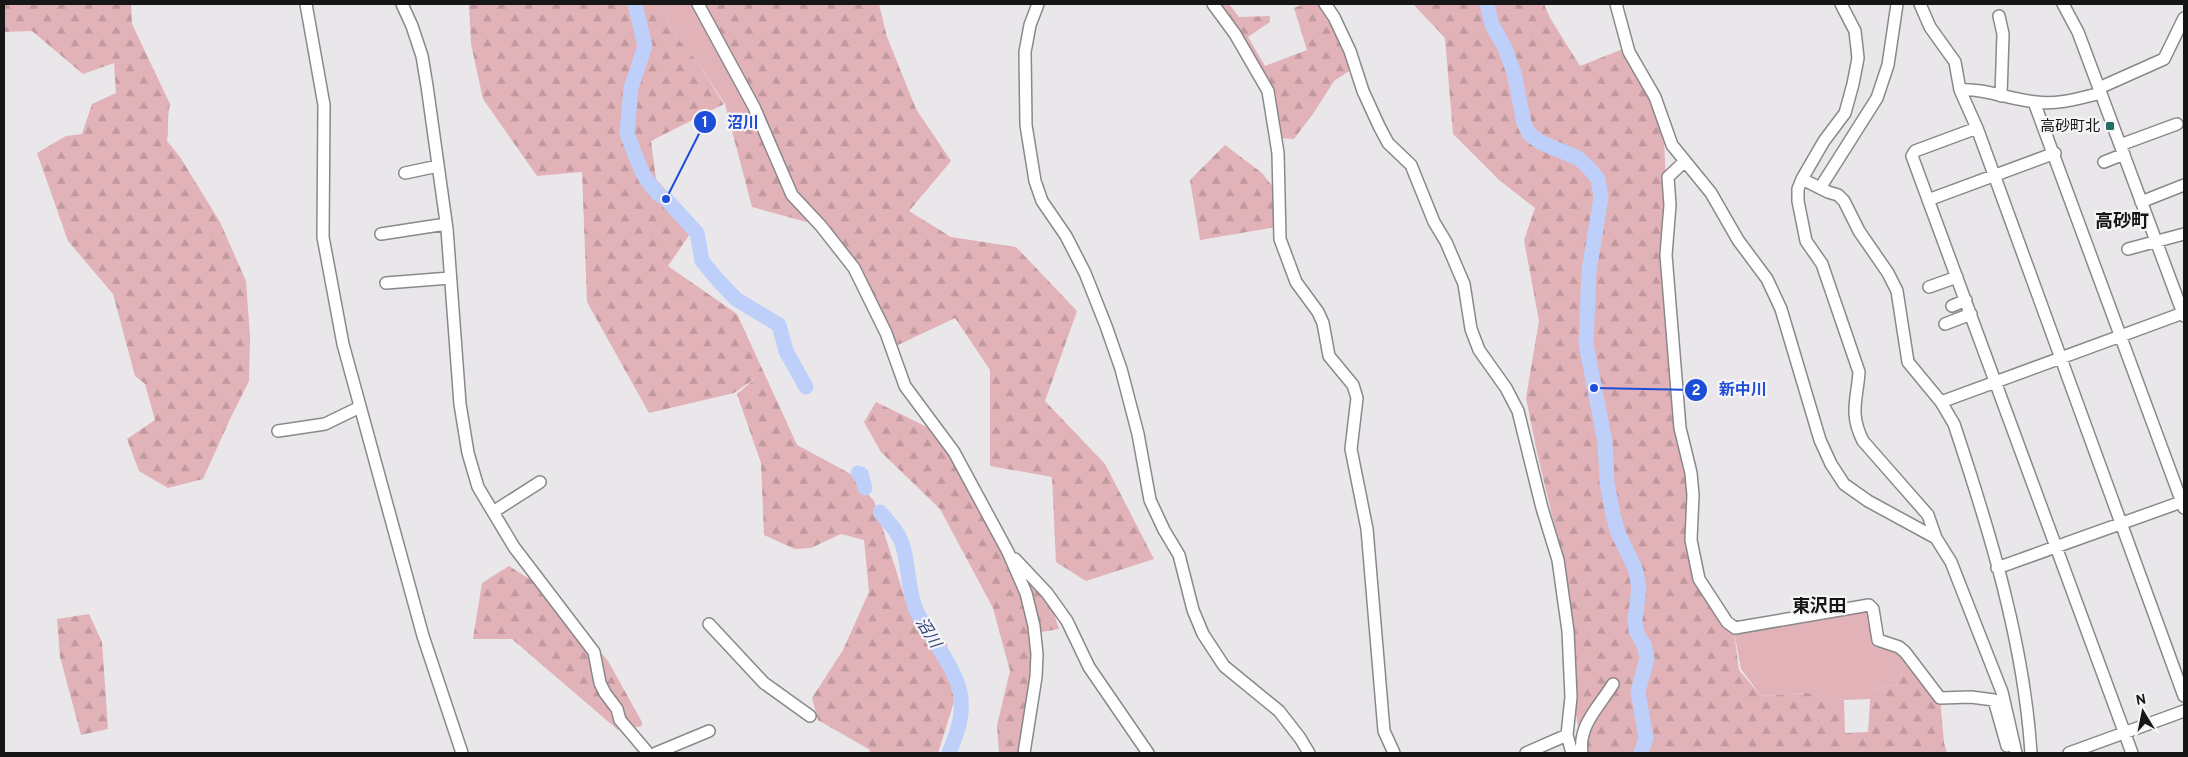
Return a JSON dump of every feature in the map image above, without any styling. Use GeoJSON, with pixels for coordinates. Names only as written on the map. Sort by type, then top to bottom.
{"type":"FeatureCollection","features":[{"type":"Feature","properties":{"kind":"street"},"geometry":{"type":"LineString","coordinates":[[306,4],[324,105],[324,237],[344,344],[423,636],[462,753]]}},
{"type":"Feature","properties":{"kind":"street"},"geometry":{"type":"LineString","coordinates":[[402,4],[422,56],[446,224],[460,404],[468,453],[478,486],[514,547],[594,652],[600,683],[617,709],[620,720],[648,753]]}},
{"type":"Feature","properties":{"kind":"street"},"geometry":{"type":"LineString","coordinates":[[698,4],[754,107],[792,195],[821,226],[854,268],[886,333],[905,386],[954,452],[1008,552],[1026,592],[1034,626],[1037,654],[1036,677],[1024,753]]}},
{"type":"Feature","properties":{"kind":"street"},"geometry":{"type":"LineString","coordinates":[[1038,4],[1030,25],[1025,52],[1025,117],[1035,182],[1042,201],[1066,236],[1085,272],[1106,326],[1128,397],[1150,500],[1164,530],[1180,555],[1194,610],[1203,634],[1224,666],[1279,712],[1300,738],[1309,753]]}},
{"type":"Feature","properties":{"kind":"street"},"geometry":{"type":"LineString","coordinates":[[1213,4],[1235,34],[1268,91],[1278,153],[1280,239],[1296,282],[1318,312],[1323,323],[1328,356],[1353,385],[1357,398],[1351,449],[1368,529],[1384,731],[1394,753]]}},
{"type":"Feature","properties":{"kind":"street"},"geometry":{"type":"LineString","coordinates":[[1325,4],[1334,17],[1350,51],[1363,91],[1379,126],[1388,143],[1411,164],[1434,222],[1446,242],[1464,284],[1471,329],[1479,350],[1506,388],[1518,410],[1542,508],[1558,560],[1571,697],[1567,735],[1572,753]]}},
{"type":"Feature","properties":{"kind":"street"},"geometry":{"type":"LineString","coordinates":[[1616,4],[1630,52],[1655,97],[1672,145],[1711,192],[1738,240],[1767,279],[1783,317],[1820,440],[1831,464],[1844,484],[1868,501],[1936,538]]}},
{"type":"Feature","properties":{"kind":"street"},"geometry":{"type":"LineString","coordinates":[[1841,4],[1855,31],[1858,58],[1846,113],[1824,141],[1798,189],[1798,201],[1806,241],[1822,264],[1858,372],[1858,390],[1853,411],[1856,426],[1863,440],[1928,515],[1936,538],[1951,562],[2010,717],[2011,750]]}},
{"type":"Feature","properties":{"kind":"street"},"geometry":{"type":"LineString","coordinates":[[1820,188],[1877,98],[1888,65],[1898,4]]}},
{"type":"Feature","properties":{"kind":"street"},"geometry":{"type":"LineString","coordinates":[[1920,4],[1930,27],[1955,62],[1960,90],[1977,128],[2184,696]]}},
{"type":"Feature","properties":{"kind":"street"},"geometry":{"type":"LineString","coordinates":[[1941,402],[2184,314],[2078,32],[2063,4]]}},
{"type":"Feature","properties":{"kind":"street"},"geometry":{"type":"LineString","coordinates":[[1999,16],[2003,34],[2001,96]]}},
{"type":"Feature","properties":{"kind":"street"},"geometry":{"type":"LineString","coordinates":[[1960,90],[1972,90],[2034,102],[2063,102],[2100,90],[2164,60],[2184,18]]}},
{"type":"Feature","properties":{"kind":"street"},"geometry":{"type":"LineString","coordinates":[[1997,568],[2183,504],[2055,153],[2034,102]]}},
{"type":"Feature","properties":{"kind":"street"},"geometry":{"type":"LineString","coordinates":[[2104,162],[2122,150],[2177,124]]}},
{"type":"Feature","properties":{"kind":"street"},"geometry":{"type":"LineString","coordinates":[[1977,128],[1914,151],[1912,156],[2132,753]]}},
{"type":"Feature","properties":{"kind":"street"},"geometry":{"type":"LineString","coordinates":[[1928,200],[1993,174],[2055,153]]}},
{"type":"Feature","properties":{"kind":"street"},"geometry":{"type":"LineString","coordinates":[[1686,161],[1668,178],[1670,205],[1666,254],[1680,428],[1691,473],[1693,495],[1691,540],[1698,579],[1722,614],[1735,628],[1868,605],[1873,609],[1878,640],[1899,647],[1905,652],[1940,698],[1971,697],[1994,700],[2011,750]]}},
{"type":"Feature","properties":{"kind":"street"},"geometry":{"type":"LineString","coordinates":[[405,172],[438,166]]}},
{"type":"Feature","properties":{"kind":"street"},"geometry":{"type":"LineString","coordinates":[[1802,179],[1838,195],[1844,201],[1859,231],[1888,273],[1897,291],[1908,362],[1941,402],[1954,424],[2012,620],[2028,716],[2031,753]]}},
{"type":"Feature","properties":{"kind":"street"},"geometry":{"type":"LineString","coordinates":[[2141,202],[2184,185]]}},
{"type":"Feature","properties":{"kind":"street"},"geometry":{"type":"LineString","coordinates":[[381,234],[446,224]]}},
{"type":"Feature","properties":{"kind":"street"},"geometry":{"type":"LineString","coordinates":[[2128,249],[2184,234]]}},
{"type":"Feature","properties":{"kind":"street"},"geometry":{"type":"LineString","coordinates":[[1930,287],[1957,276]]}},
{"type":"Feature","properties":{"kind":"street"},"geometry":{"type":"LineString","coordinates":[[386,283],[450,278]]}},
{"type":"Feature","properties":{"kind":"street"},"geometry":{"type":"LineString","coordinates":[[1952,306],[1966,300]]}},
{"type":"Feature","properties":{"kind":"street"},"geometry":{"type":"LineString","coordinates":[[1945,324],[1971,314]]}},
{"type":"Feature","properties":{"kind":"street"},"geometry":{"type":"LineString","coordinates":[[278,431],[325,424],[360,407]]}},
{"type":"Feature","properties":{"kind":"street"},"geometry":{"type":"LineString","coordinates":[[493,512],[540,482]]}},
{"type":"Feature","properties":{"kind":"street"},"geometry":{"type":"LineString","coordinates":[[1008,552],[1046,593],[1068,621],[1090,667],[1148,753]]}},
{"type":"Feature","properties":{"kind":"street"},"geometry":{"type":"LineString","coordinates":[[709,624],[764,683],[810,716]]}},
{"type":"Feature","properties":{"kind":"street"},"geometry":{"type":"LineString","coordinates":[[1582,753],[1581,743],[1587,720],[1602,702],[1613,684]]}},
{"type":"Feature","properties":{"kind":"street"},"geometry":{"type":"LineString","coordinates":[[2069,753],[2184,711]]}},
{"type":"Feature","properties":{"kind":"street"},"geometry":{"type":"LineString","coordinates":[[656,753],[709,731]]}},
{"type":"Feature","properties":{"kind":"street"},"geometry":{"type":"LineString","coordinates":[[1526,753],[1567,735]]}},
{"type":"Feature","properties":{"kind":"green space"},"geometry":{"type":"Polygon","coordinates":[[[1317,3],[1330,7],[1357,50],[1355,67],[1334,81],[1294,139],[1278,138],[1268,91],[1214,4],[1229,4],[1239,17],[1270,16],[1270,22],[1248,37],[1265,66],[1307,50],[1294,8],[1308,4],[1317,3]]]}},
{"type":"Feature","properties":{"kind":"green space"},"geometry":{"type":"Polygon","coordinates":[[[4,4],[131,4],[132,24],[170,104],[167,141],[180,157],[220,222],[246,281],[250,337],[249,381],[203,479],[168,488],[139,471],[127,439],[155,420],[145,384],[135,376],[113,294],[68,241],[37,153],[66,136],[82,134],[92,104],[116,93],[114,63],[83,74],[32,31],[4,32],[4,4]]]}},
{"type":"Feature","properties":{"kind":"green space"},"geometry":{"type":"Polygon","coordinates":[[[469,4],[659,4],[678,39],[695,59],[724,104],[651,141],[656,179],[696,225],[668,266],[737,314],[797,445],[849,473],[874,501],[908,608],[947,644],[954,702],[938,753],[869,753],[870,750],[818,720],[812,698],[843,650],[869,592],[864,540],[841,534],[811,548],[795,549],[764,535],[761,463],[737,394],[756,378],[734,393],[649,413],[587,302],[582,172],[537,176],[483,99],[471,44],[469,4]]]}},
{"type":"Feature","properties":{"kind":"green space"},"geometry":{"type":"Polygon","coordinates":[[[659,4],[701,4],[759,127],[752,125],[725,104],[695,59],[679,41],[659,4]]]}},
{"type":"Feature","properties":{"kind":"green space"},"geometry":{"type":"Polygon","coordinates":[[[699,4],[879,4],[887,37],[916,109],[951,161],[909,211],[951,237],[1016,247],[1077,311],[1045,401],[1105,464],[1154,559],[1086,581],[1056,562],[1052,477],[990,466],[990,370],[955,318],[898,345],[821,226],[752,207],[725,104],[752,125],[759,126],[699,4]]]}},
{"type":"Feature","properties":{"kind":"green space"},"geometry":{"type":"Polygon","coordinates":[[[1413,4],[1544,4],[1550,18],[1580,66],[1623,49],[1663,119],[1673,330],[1691,473],[1688,557],[1695,578],[1734,632],[1739,670],[1761,696],[1806,693],[1844,700],[1845,733],[1868,732],[1871,689],[1896,685],[1909,656],[1940,698],[1944,743],[1947,753],[1575,753],[1581,743],[1575,709],[1561,553],[1526,398],[1539,321],[1524,240],[1535,208],[1499,180],[1453,134],[1445,38],[1413,4]]]}},
{"type":"Feature","properties":{"kind":"green space"},"geometry":{"type":"Polygon","coordinates":[[[1225,145],[1262,173],[1276,191],[1276,227],[1200,240],[1190,180],[1225,145]]]}},
{"type":"Feature","properties":{"kind":"green space"},"geometry":{"type":"Polygon","coordinates":[[[876,402],[943,435],[1011,558],[1052,608],[1059,629],[1035,633],[1041,670],[1019,745],[1019,753],[999,753],[997,725],[1010,671],[993,608],[940,509],[881,452],[864,422],[876,402]]]}},
{"type":"Feature","properties":{"kind":"green space"},"geometry":{"type":"Polygon","coordinates":[[[509,566],[548,591],[608,661],[642,722],[642,726],[618,730],[512,639],[473,639],[482,583],[509,566]]]}},
{"type":"Feature","properties":{"kind":"green space"},"geometry":{"type":"Polygon","coordinates":[[[1869,605],[1881,639],[1909,656],[1896,685],[1871,689],[1871,699],[1844,700],[1803,693],[1761,696],[1741,669],[1734,632],[1869,605]]]}},
{"type":"Feature","properties":{"kind":"green space"},"geometry":{"type":"Polygon","coordinates":[[[89,614],[102,642],[108,729],[81,735],[60,657],[57,619],[89,614]]]}},
{"type":"Feature","properties":{"kind":"waterway","name":"沼川"},"geometry":{"type":"LineString","coordinates":[[635,4],[645,46],[631,88],[627,133],[639,165],[646,179],[658,194],[666,199],[697,233],[702,261],[717,279],[736,299],[779,325],[786,351],[806,387]]}},
{"type":"Feature","properties":{"kind":"waterway"},"geometry":{"type":"LineString","coordinates":[[1487,4],[1492,25],[1505,48],[1514,73],[1524,123],[1529,134],[1542,143],[1578,158],[1598,179],[1601,197],[1589,271],[1586,344],[1605,442],[1607,483],[1613,515],[1618,533],[1635,568],[1639,588],[1635,619],[1636,631],[1644,645],[1647,658],[1638,692],[1646,738],[1641,753]]}},
{"type":"Feature","properties":{"kind":"waterway","name":"沼川"},"geometry":{"type":"LineString","coordinates":[[858,473],[861,474],[865,488]]}},
{"type":"Feature","properties":{"kind":"waterway","name":"沼川"},"geometry":{"type":"LineString","coordinates":[[880,512],[899,537],[905,555],[911,595],[916,610],[950,667],[960,692],[960,719],[949,753]]}},
{"type":"Feature","properties":{"kind":"place","name":"高砂町北"},"geometry":{"type":"Point","coordinates":[2110,126]}},
{"type":"Feature","properties":{"kind":"place","name":"沼川"},"geometry":{"type":"Point","coordinates":[666,199]}},
{"type":"Feature","properties":{"kind":"place","name":"新中川"},"geometry":{"type":"Point","coordinates":[1594,388]}},
{"type":"Feature","properties":{"kind":"district","name":"高砂町"},"geometry":{"type":"Point","coordinates":[2122,221]}},
{"type":"Feature","properties":{"kind":"district","name":"東沢田"},"geometry":{"type":"Point","coordinates":[1819,606]}}]}
